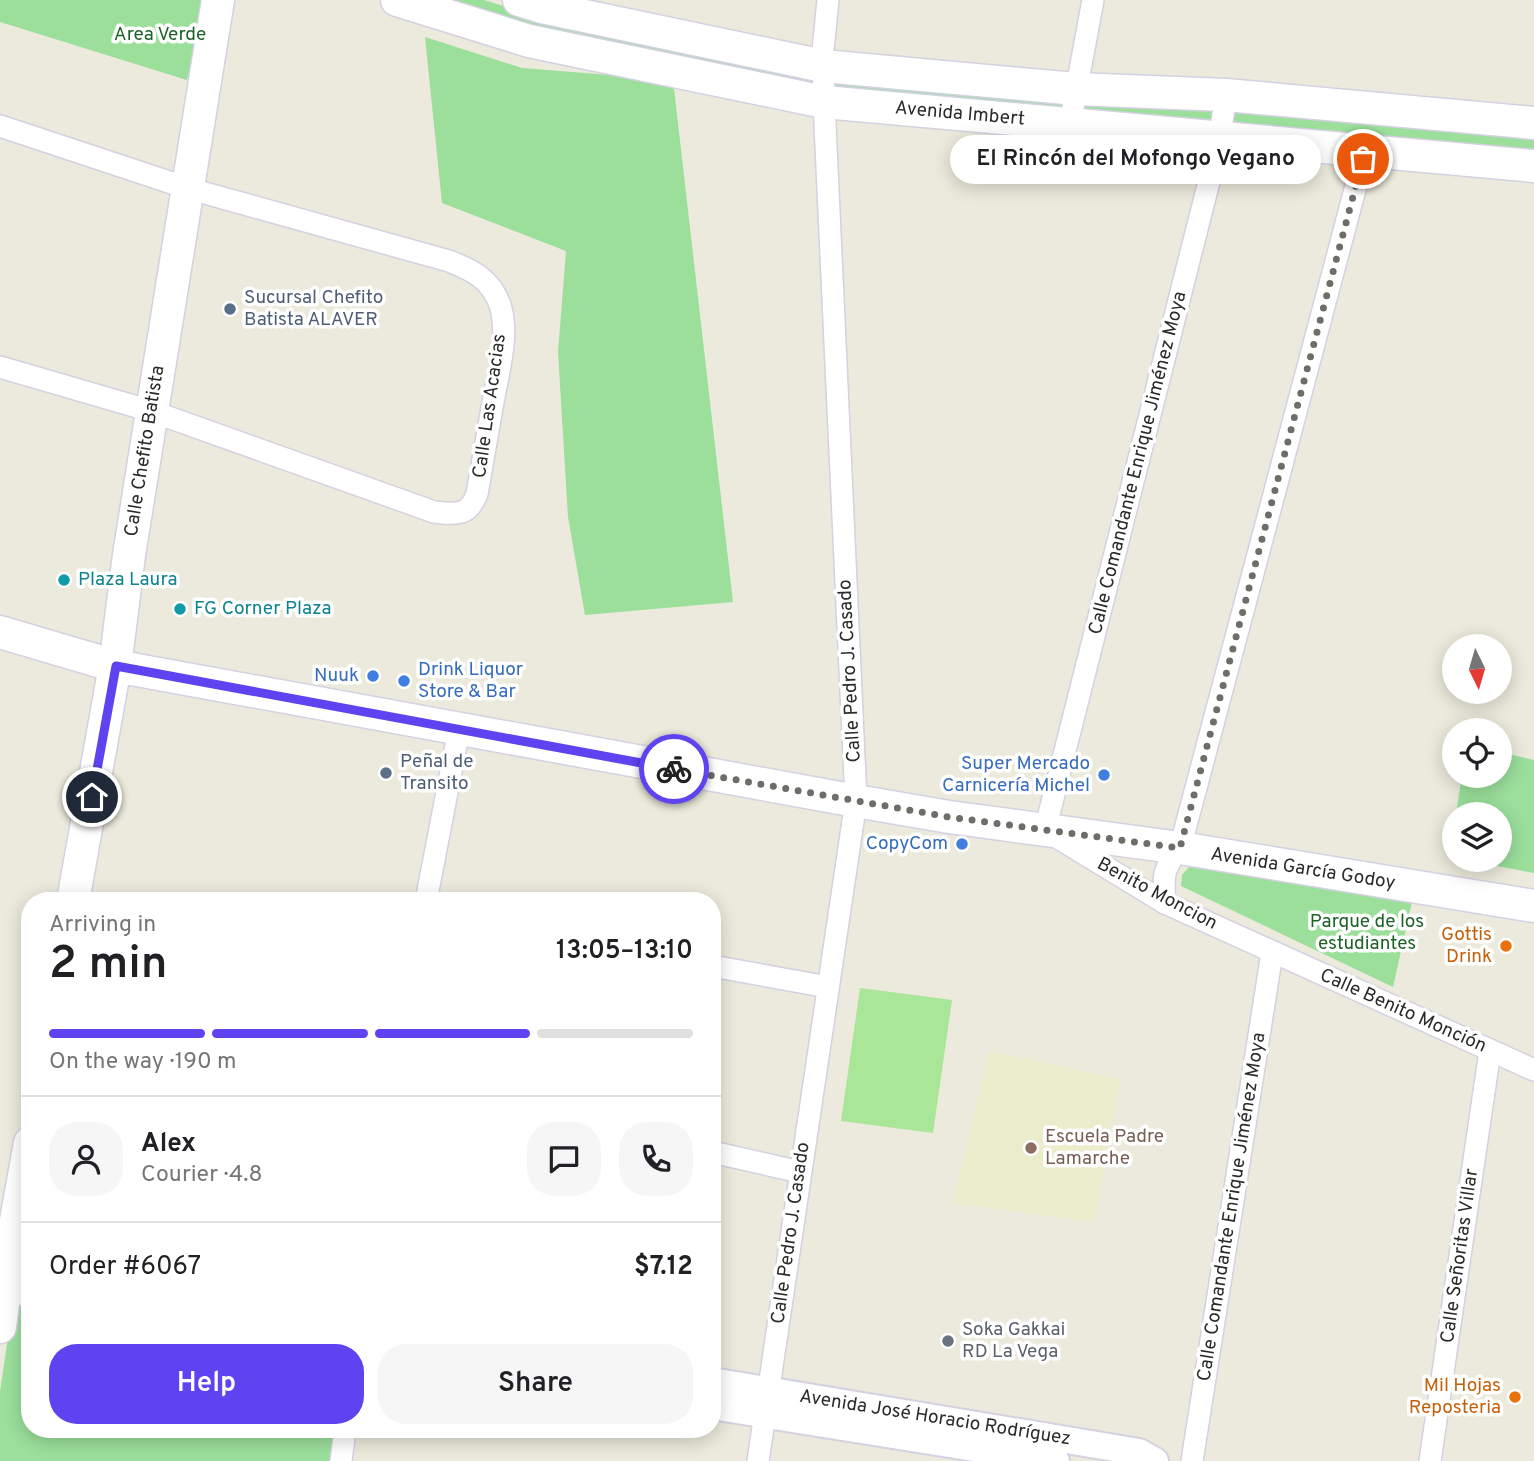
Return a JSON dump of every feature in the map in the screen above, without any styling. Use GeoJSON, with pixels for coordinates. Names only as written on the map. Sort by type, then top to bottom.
{"type":"FeatureCollection","features":[{"type":"Feature","properties":{"kind":"main road","name":"Calle Chefito Batista"},"geometry":{"type":"LineString","coordinates":[[75,892],[116,666],[129,555],[151,411],[218,0]]}},
{"type":"Feature","properties":{"kind":"main road","name":"Avenida Imbert"},"geometry":{"type":"LineString","coordinates":[[397,0],[529,41],[824,102],[1534,166]]}},
{"type":"Feature","properties":{"kind":"main road","name":"Avenida Imbert"},"geometry":{"type":"LineString","coordinates":[[519,0],[823,66],[1076,89],[1226,95],[1534,123]]}},
{"type":"Feature","properties":{"kind":"main road","name":"Avenida García Godoy"},"geometry":{"type":"LineString","coordinates":[[0,632],[116,666],[458,730],[949,817],[1180,848],[1534,906]]}},
{"type":"Feature","properties":{"kind":"main road"},"geometry":{"type":"LineString","coordinates":[[0,1327],[12,1278],[21,1210]]}},
{"type":"Feature","properties":{"kind":"street","name":"Calle Pedro J. Casado"},"geometry":{"type":"LineString","coordinates":[[758,1461],[856,801],[824,102],[823,66],[828,0]]}},
{"type":"Feature","properties":{"kind":"street"},"geometry":{"type":"LineString","coordinates":[[1070,124],[1093,0]]}},
{"type":"Feature","properties":{"kind":"street","name":"Calle Comandante Enrique Jiménez Moya"},"geometry":{"type":"LineString","coordinates":[[1045,830],[1220,137],[1226,95]]}},
{"type":"Feature","properties":{"kind":"street","name":"Calle Las Acacias"},"geometry":{"type":"LineString","coordinates":[[0,126],[187,188],[449,261],[476,272],[489,286],[500,305],[503,332],[499,371],[477,494],[473,504],[464,512],[434,512],[151,411],[0,367]]}},
{"type":"Feature","properties":{"kind":"street"},"geometry":{"type":"LineString","coordinates":[[1166,903],[1163,878],[1167,863],[1180,848],[1365,152]]}},
{"type":"Feature","properties":{"kind":"street"},"geometry":{"type":"LineString","coordinates":[[428,892],[458,730]]}},
{"type":"Feature","properties":{"kind":"street","name":"Benito Moncion"},"geometry":{"type":"LineString","coordinates":[[1045,830],[1166,903],[1272,953]]}},
{"type":"Feature","properties":{"kind":"street","name":"Calle Comandante Enrique Jiménez Moya"},"geometry":{"type":"LineString","coordinates":[[1192,1461],[1272,953]]}},
{"type":"Feature","properties":{"kind":"street","name":"Calle Benito Monción"},"geometry":{"type":"LineString","coordinates":[[1272,953],[1534,1070]]}},
{"type":"Feature","properties":{"kind":"street"},"geometry":{"type":"LineString","coordinates":[[721,968],[828,987]]}},
{"type":"Feature","properties":{"kind":"street","name":"Calle Señoritas Villar"},"geometry":{"type":"LineString","coordinates":[[1430,1461],[1490,1051]]}},
{"type":"Feature","properties":{"kind":"street"},"geometry":{"type":"LineString","coordinates":[[721,1154],[800,1172]]}},
{"type":"Feature","properties":{"kind":"street","name":"Avenida José Horacio Rodríguez"},"geometry":{"type":"LineString","coordinates":[[721,1384],[767,1402],[1056,1461]]}},
{"type":"Feature","properties":{"kind":"street","name":"Avenida José Horacio Rodríguez"},"geometry":{"type":"LineString","coordinates":[[721,1405],[767,1402],[1139,1452],[1155,1461]]}},
{"type":"Feature","properties":{"kind":"street"},"geometry":{"type":"LineString","coordinates":[[341,1461],[344,1438]]}},
{"type":"Feature","properties":{"kind":"shaded area"},"geometry":{"type":"Polygon","coordinates":[[[989,1051],[1120,1079],[1094,1222],[953,1203],[989,1051]]]}},
{"type":"Feature","properties":{"kind":"green space","name":"Area Verde"},"geometry":{"type":"Polygon","coordinates":[[[0,0],[203,0],[201,24],[187,80],[0,22],[0,0]]]}},
{"type":"Feature","properties":{"kind":"green space"},"geometry":{"type":"Polygon","coordinates":[[[429,0],[484,0],[533,15],[812,71],[807,89],[526,30],[429,0]]]}},
{"type":"Feature","properties":{"kind":"green space"},"geometry":{"type":"Polygon","coordinates":[[[425,37],[522,68],[673,80],[733,602],[585,615],[568,517],[558,352],[566,251],[442,203],[425,37]]]}},
{"type":"Feature","properties":{"kind":"green space"},"geometry":{"type":"Polygon","coordinates":[[[834,74],[1067,95],[1062,113],[832,95],[834,74]]]}},
{"type":"Feature","properties":{"kind":"green space"},"geometry":{"type":"Polygon","coordinates":[[[1084,99],[1215,103],[1210,125],[1078,117],[1084,99]]]}},
{"type":"Feature","properties":{"kind":"green space"},"geometry":{"type":"Polygon","coordinates":[[[1231,101],[1534,133],[1534,157],[1229,127],[1231,101]]]}},
{"type":"Feature","properties":{"kind":"green space"},"geometry":{"type":"Polygon","coordinates":[[[1512,755],[1534,760],[1534,873],[1512,869],[1512,802],[1458,802],[1460,788],[1512,788],[1512,755]]]}},
{"type":"Feature","properties":{"kind":"green space","name":"Parque de los estudiantes"},"geometry":{"type":"Polygon","coordinates":[[[1189,867],[1412,902],[1393,987],[1181,886],[1182,875],[1189,867]]]}},
{"type":"Feature","properties":{"kind":"green space"},"geometry":{"type":"Polygon","coordinates":[[[860,988],[952,1000],[933,1133],[841,1121],[860,988]]]}},
{"type":"Feature","properties":{"kind":"green space"},"geometry":{"type":"Polygon","coordinates":[[[16,1284],[21,1285],[21,1438],[335,1438],[332,1461],[0,1461],[0,1391],[16,1284]]]}},
{"type":"Feature","properties":{"kind":"way so far"},"geometry":{"type":"LineString","coordinates":[[674,769],[949,817],[1180,848],[1363,159]]}},
{"type":"Feature","properties":{"kind":"place","name":"El Rincón del Mofongo Vegano"},"geometry":{"type":"Point","coordinates":[1363,159]}},
{"type":"Feature","properties":{"kind":"place","name":"Sucursal Chefito Batista ALAVER"},"geometry":{"type":"Point","coordinates":[230,309]}},
{"type":"Feature","properties":{"kind":"place","name":"Plaza Laura"},"geometry":{"type":"Point","coordinates":[64,580]}},
{"type":"Feature","properties":{"kind":"place","name":"FG Corner Plaza"},"geometry":{"type":"Point","coordinates":[180,609]}},
{"type":"Feature","properties":{"kind":"place","name":"Nuuk"},"geometry":{"type":"Point","coordinates":[373,676]}},
{"type":"Feature","properties":{"kind":"place","name":"Drink Liquor Store & Bar"},"geometry":{"type":"Point","coordinates":[404,681]}},
{"type":"Feature","properties":{"kind":"place","name":"Peñal de Transito"},"geometry":{"type":"Point","coordinates":[386,773]}},
{"type":"Feature","properties":{"kind":"place","name":"Super Mercado Carnicería Michel"},"geometry":{"type":"Point","coordinates":[1104,775]}},
{"type":"Feature","properties":{"kind":"place","name":"CopyCom"},"geometry":{"type":"Point","coordinates":[962,844]}},
{"type":"Feature","properties":{"kind":"place","name":"Gottis Drink"},"geometry":{"type":"Point","coordinates":[1506,946]}},
{"type":"Feature","properties":{"kind":"place","name":"Escuela Padre Lamarche"},"geometry":{"type":"Point","coordinates":[1031,1148]}},
{"type":"Feature","properties":{"kind":"place","name":"Soka Gakkai RD La Vega"},"geometry":{"type":"Point","coordinates":[948,1341]}},
{"type":"Feature","properties":{"kind":"place","name":"Mil Hojas Reposteria"},"geometry":{"type":"Point","coordinates":[1515,1397]}},
{"type":"Feature","properties":{"kind":"route"},"geometry":{"type":"LineString","coordinates":[[92,797],[116,666],[674,769]]}}]}
